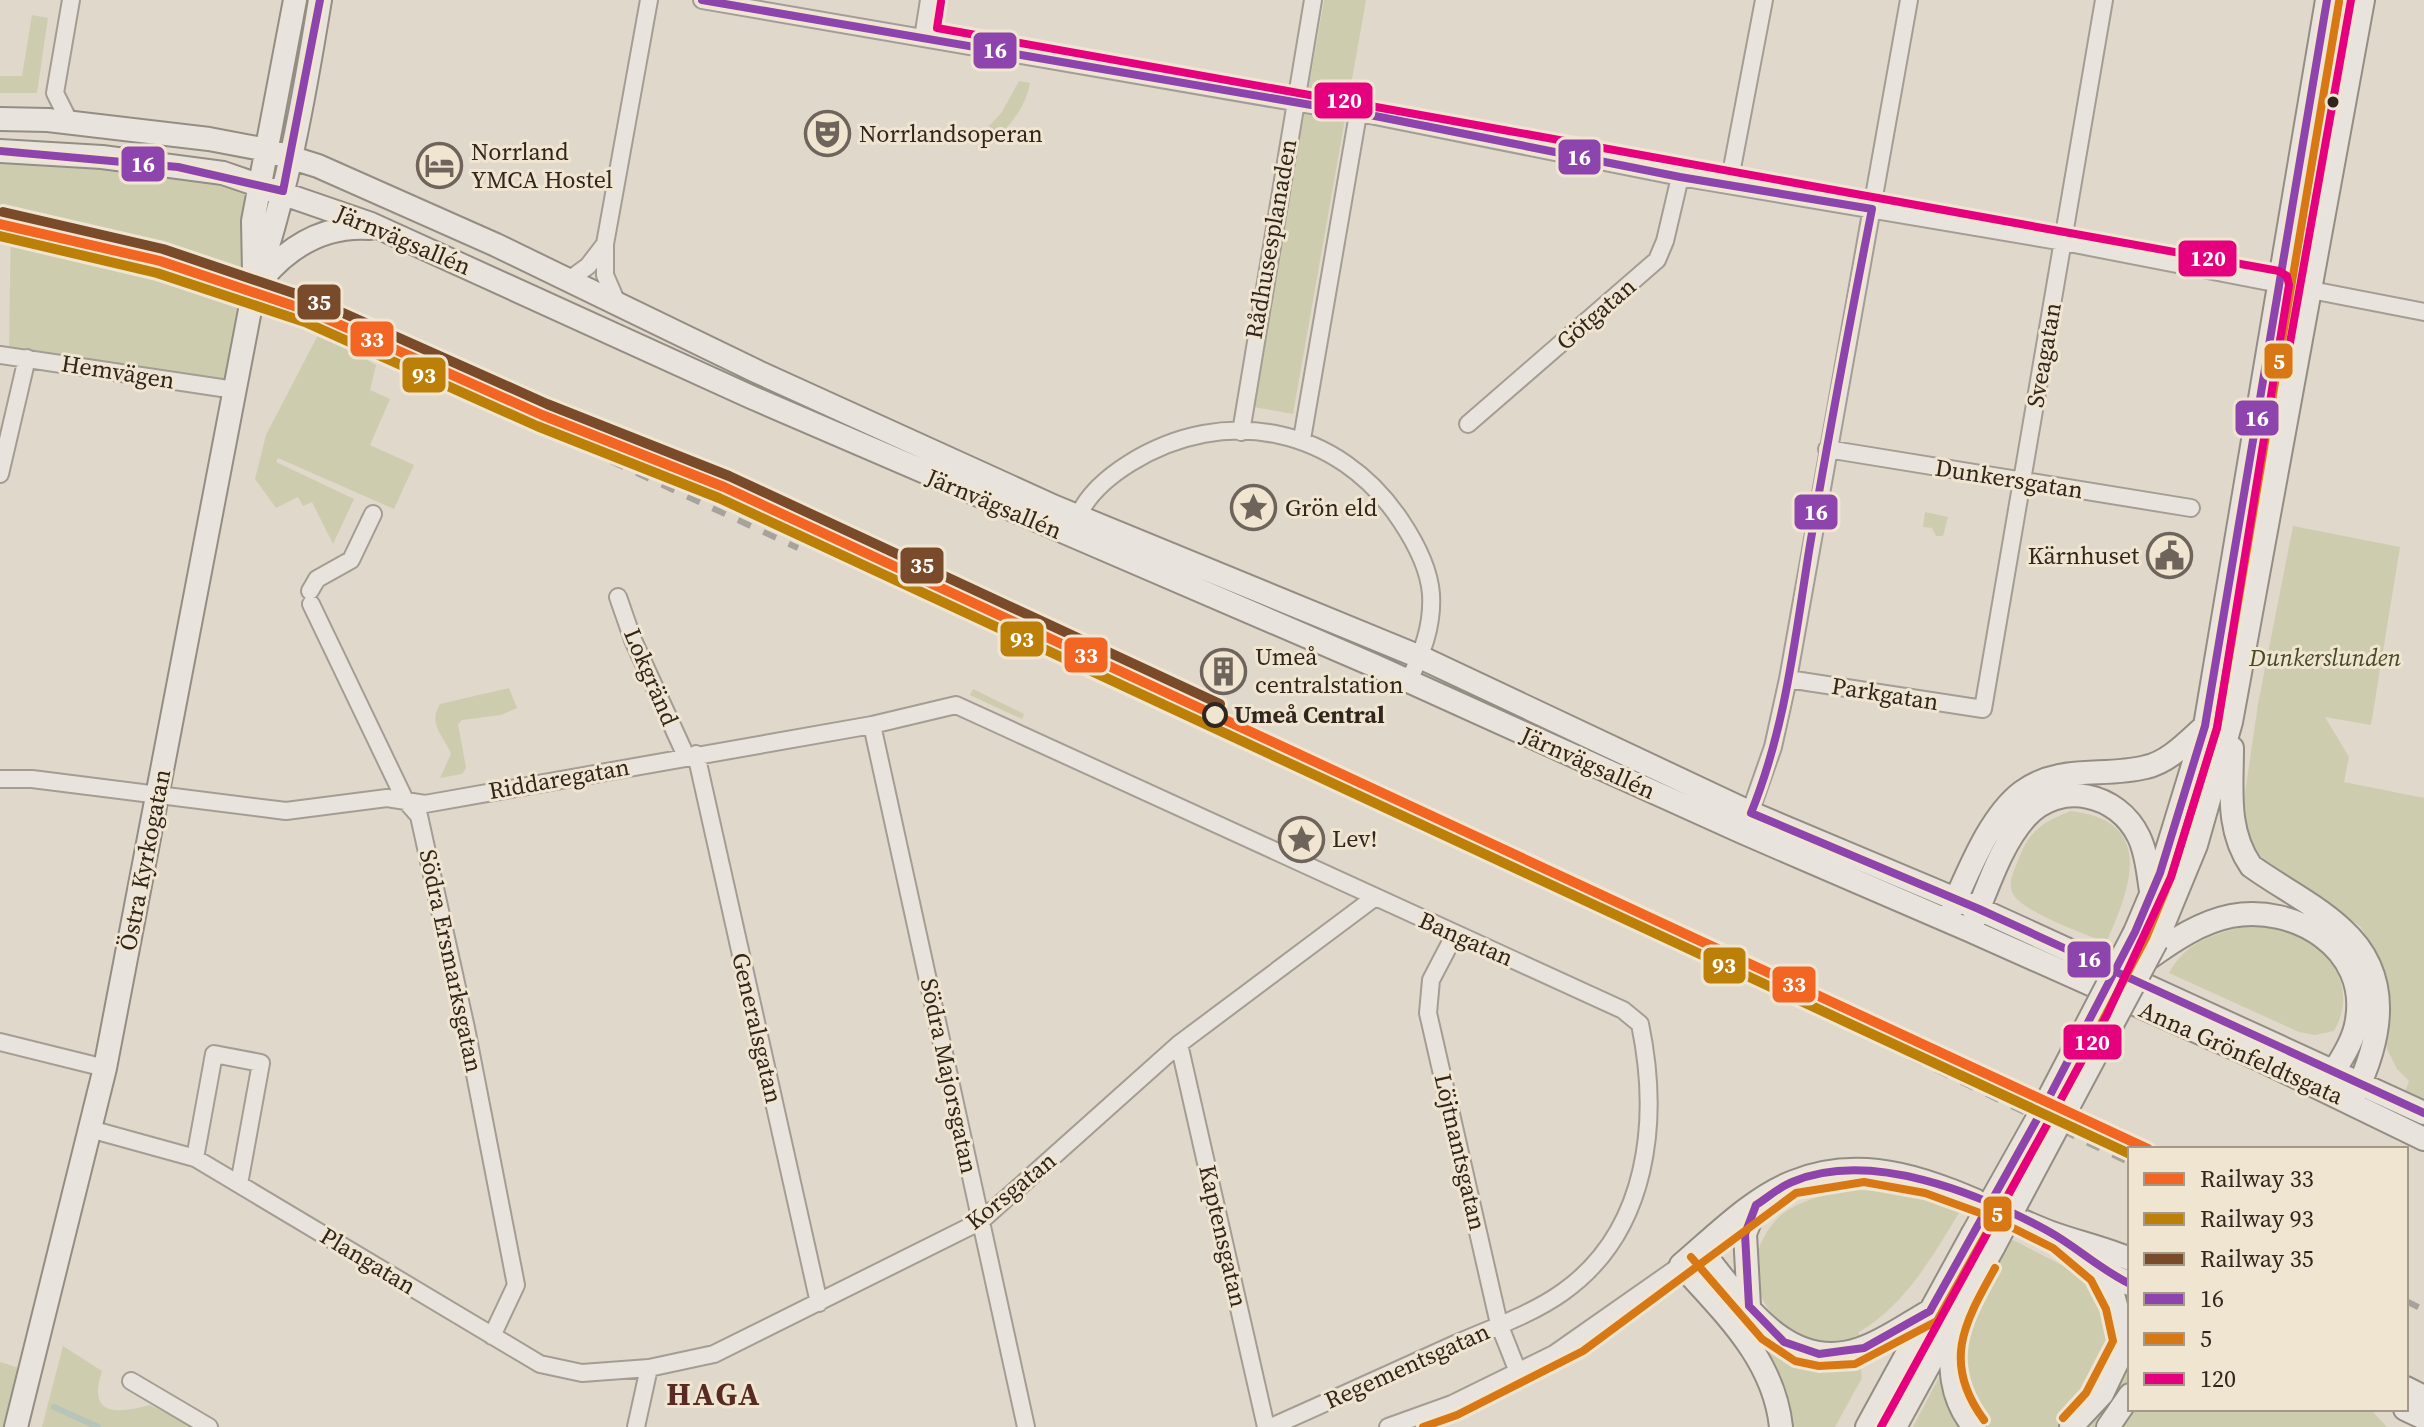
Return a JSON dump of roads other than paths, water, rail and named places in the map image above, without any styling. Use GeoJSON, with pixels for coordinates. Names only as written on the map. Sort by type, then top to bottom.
{"type":"FeatureCollection","features":[{"type":"Feature","properties":{"kind":"main road","name":"Östra Kyrkogatan"},"geometry":{"type":"LineString","coordinates":[[254,289],[253,221],[295,0]]}},
{"type":"Feature","properties":{"kind":"main road","name":"Östra Kyrkogatan"},"geometry":{"type":"LineString","coordinates":[[16,1427],[105,1068],[254,289],[291,157],[320,0]]}},
{"type":"Feature","properties":{"kind":"main road"},"geometry":{"type":"LineString","coordinates":[[1867,1427],[2045,1105],[2151,895],[2205,726],[2277,283],[2327,0]]}},
{"type":"Feature","properties":{"kind":"main road"},"geometry":{"type":"LineString","coordinates":[[1895,1427],[2156,949],[2196,845],[2231,722],[2363,0]]}},
{"type":"Feature","properties":{"kind":"main road","name":"Järnvägsallén"},"geometry":{"type":"LineString","coordinates":[[0,119],[70,123],[209,139],[267,150],[318,166],[569,280],[1074,527],[1409,681],[1746,823],[1956,899]]}},
{"type":"Feature","properties":{"kind":"main road","name":"Järnvägsallén"},"geometry":{"type":"LineString","coordinates":[[0,151],[116,159],[223,173],[283,191],[391,231],[751,397],[1074,527],[1420,657],[1746,823],[1969,930]]}},
{"type":"Feature","properties":{"kind":"main road"},"geometry":{"type":"LineString","coordinates":[[254,289],[286,252],[313,238],[344,228],[391,231]]}},
{"type":"Feature","properties":{"kind":"main road"},"geometry":{"type":"LineString","coordinates":[[2231,722],[2232,816],[2235,838],[2241,851],[2251,866],[2342,928],[2359,948],[2373,975],[2378,1004],[2378,1035],[2351,1102]]}},
{"type":"Feature","properties":{"kind":"main road"},"geometry":{"type":"LineString","coordinates":[[1946,920],[1996,823],[2019,794],[2059,775],[2147,767],[2175,752],[2205,726]]}},
{"type":"Feature","properties":{"kind":"main road"},"geometry":{"type":"LineString","coordinates":[[1969,930],[2003,855],[2026,817],[2049,801],[2069,795],[2096,798],[2120,812],[2138,834],[2144,849],[2151,895]]}},
{"type":"Feature","properties":{"kind":"main road","name":"Anna Grönfeldtsgata"},"geometry":{"type":"LineString","coordinates":[[1956,899],[2329,1080],[2351,1102],[2424,1139]]}},
{"type":"Feature","properties":{"kind":"main road"},"geometry":{"type":"LineString","coordinates":[[2156,949],[2209,922],[2250,913],[2277,914],[2314,930],[2338,951],[2356,988],[2357,1022],[2329,1080]]}},
{"type":"Feature","properties":{"kind":"main road","name":"Anna Grönfeldtsgata"},"geometry":{"type":"LineString","coordinates":[[1969,930],[2329,1080],[2361,1082],[2424,1113]]}},
{"type":"Feature","properties":{"kind":"main road"},"geometry":{"type":"LineString","coordinates":[[1781,1427],[1774,1396],[1752,1347],[1681,1265],[1756,1205],[1791,1182],[1833,1171],[1875,1170],[1921,1178],[2050,1232],[2128,1258]]}},
{"type":"Feature","properties":{"kind":"main road"},"geometry":{"type":"LineString","coordinates":[[1749,1306],[1745,1234],[1756,1205]]}},
{"type":"Feature","properties":{"kind":"main road"},"geometry":{"type":"LineString","coordinates":[[2050,1232],[2099,1269],[2128,1283]]}},
{"type":"Feature","properties":{"kind":"main road"},"geometry":{"type":"LineString","coordinates":[[1700,1249],[1784,1342],[1799,1350],[1819,1354],[1864,1348],[1930,1311]]}},
{"type":"Feature","properties":{"kind":"main road"},"geometry":{"type":"LineString","coordinates":[[2071,1427],[2102,1394],[2128,1339],[2114,1298],[2099,1269]]}},
{"type":"Feature","properties":{"kind":"main road"},"geometry":{"type":"LineString","coordinates":[[1952,1324],[1950,1376],[1958,1402],[1974,1427]]}},
{"type":"Feature","properties":{"kind":"main road"},"geometry":{"type":"LineString","coordinates":[[2108,1427],[2128,1398]]}},
{"type":"Feature","properties":{"kind":"street"},"geometry":{"type":"LineString","coordinates":[[70,123],[55,93],[71,0]]}},
{"type":"Feature","properties":{"kind":"street"},"geometry":{"type":"LineString","coordinates":[[617,303],[605,275],[605,244],[649,0]]}},
{"type":"Feature","properties":{"kind":"street"},"geometry":{"type":"LineString","coordinates":[[702,0],[1358,114],[1680,177],[2064,242],[2424,312]]}},
{"type":"Feature","properties":{"kind":"street"},"geometry":{"type":"LineString","coordinates":[[923,38],[929,0]]}},
{"type":"Feature","properties":{"kind":"street","name":"Rådhusesplanaden"},"geometry":{"type":"LineString","coordinates":[[1241,432],[1313,0]]}},
{"type":"Feature","properties":{"kind":"street"},"geometry":{"type":"LineString","coordinates":[[1729,184],[1764,0]]}},
{"type":"Feature","properties":{"kind":"street"},"geometry":{"type":"LineString","coordinates":[[1746,823],[1773,747],[1788,679],[1909,0]]}},
{"type":"Feature","properties":{"kind":"street","name":"Sveagatan"},"geometry":{"type":"LineString","coordinates":[[1983,709],[2104,0]]}},
{"type":"Feature","properties":{"kind":"street"},"geometry":{"type":"LineString","coordinates":[[1302,439],[1358,114]]}},
{"type":"Feature","properties":{"kind":"street","name":"Götgatan"},"geometry":{"type":"LineString","coordinates":[[1468,424],[1657,260],[1665,241],[1680,177]]}},
{"type":"Feature","properties":{"kind":"street"},"geometry":{"type":"LineString","coordinates":[[569,280],[588,266],[605,244]]}},
{"type":"Feature","properties":{"kind":"street","name":"Hemvägen"},"geometry":{"type":"LineString","coordinates":[[0,355],[235,390]]}},
{"type":"Feature","properties":{"kind":"street"},"geometry":{"type":"LineString","coordinates":[[0,474],[27,358]]}},
{"type":"Feature","properties":{"kind":"street"},"geometry":{"type":"LineString","coordinates":[[1074,527],[1100,486],[1143,455],[1169,442],[1203,434],[1241,432],[1302,439],[1333,455],[1367,480],[1392,508],[1411,537],[1431,590],[1427,640],[1409,681]]}},
{"type":"Feature","properties":{"kind":"street","name":"Dunkersgatan"},"geometry":{"type":"LineString","coordinates":[[1827,449],[2191,508]]}},
{"type":"Feature","properties":{"kind":"street","name":"Södra Ersmarksgatan"},"geometry":{"type":"LineString","coordinates":[[373,514],[351,560],[317,579],[310,597],[405,800],[419,816],[469,1043],[516,1285],[492,1336]]}},
{"type":"Feature","properties":{"kind":"street","name":"Lokgränd"},"geometry":{"type":"LineString","coordinates":[[618,597],[633,640],[691,755]]}},
{"type":"Feature","properties":{"kind":"street","name":"Parkgatan"},"geometry":{"type":"LineString","coordinates":[[1788,679],[1983,709]]}},
{"type":"Feature","properties":{"kind":"street","name":"Riddaregatan"},"geometry":{"type":"LineString","coordinates":[[0,779],[32,779],[286,811],[387,798],[425,804],[872,725],[956,705]]}},
{"type":"Feature","properties":{"kind":"street","name":"Bangatan"},"geometry":{"type":"LineString","coordinates":[[956,705],[1623,1010],[1640,1024],[1645,1048],[1647,1135],[1631,1211],[1607,1251],[1587,1274],[1560,1294],[1499,1324]]}},
{"type":"Feature","properties":{"kind":"street","name":"Södra Majorsgatan"},"geometry":{"type":"LineString","coordinates":[[872,725],[1026,1427]]}},
{"type":"Feature","properties":{"kind":"street","name":"Generalsgatan"},"geometry":{"type":"LineString","coordinates":[[691,755],[819,1303]]}},
{"type":"Feature","properties":{"kind":"street","name":"Korsgatan"},"geometry":{"type":"LineString","coordinates":[[649,1368],[714,1354],[981,1221],[1179,1044],[1374,898]]}},
{"type":"Feature","properties":{"kind":"street","name":"Löjtnantsgatan"},"geometry":{"type":"LineString","coordinates":[[1455,934],[1431,980],[1428,1013],[1499,1324],[1518,1372]]}},
{"type":"Feature","properties":{"kind":"street"},"geometry":{"type":"LineString","coordinates":[[0,1042],[105,1068]]}},
{"type":"Feature","properties":{"kind":"street","name":"Kaptensgatan"},"geometry":{"type":"LineString","coordinates":[[1179,1044],[1268,1427]]}},
{"type":"Feature","properties":{"kind":"street"},"geometry":{"type":"LineString","coordinates":[[195,1158],[214,1054],[261,1063],[239,1184]]}},
{"type":"Feature","properties":{"kind":"street","name":"Plangatan"},"geometry":{"type":"LineString","coordinates":[[90,1129],[195,1158],[540,1364],[582,1373],[649,1368]]}},
{"type":"Feature","properties":{"kind":"street"},"geometry":{"type":"LineString","coordinates":[[1388,1427],[1452,1404],[1577,1341],[1681,1265]]}},
{"type":"Feature","properties":{"kind":"street","name":"Regementsgatan"},"geometry":{"type":"LineString","coordinates":[[1268,1427],[1499,1324]]}},
{"type":"Feature","properties":{"kind":"street"},"geometry":{"type":"LineString","coordinates":[[636,1427],[649,1368]]}},
{"type":"Feature","properties":{"kind":"street"},"geometry":{"type":"LineString","coordinates":[[131,1381],[209,1427]]}},
{"type":"Feature","properties":{"kind":"waterway"},"geometry":{"type":"LineString","coordinates":[[54,1407],[98,1427]]}},
{"type":"Feature","properties":{"kind":"railway"},"geometry":{"type":"LineString","coordinates":[[514,387],[724,487]]}},
{"type":"Feature","properties":{"kind":"railway"},"geometry":{"type":"LineString","coordinates":[[542,415],[1494,857],[2128,1162]]}},
{"type":"Feature","properties":{"kind":"railway"},"geometry":{"type":"LineString","coordinates":[[611,461],[798,548]]}},
{"type":"Feature","properties":{"kind":"railway"},"geometry":{"type":"LineString","coordinates":[[2408,1302],[2424,1310]]}},
{"type":"Feature","properties":{"kind":"rail line","name":"35"},"geometry":{"type":"LineString","coordinates":[[3,212],[163,249],[314,300],[547,404],[729,476],[1220,704]]}},
{"type":"Feature","properties":{"kind":"rail line","name":"33"},"geometry":{"type":"LineString","coordinates":[[0,224],[160,261],[309,311],[542,415],[724,487],[2144,1147]]}},
{"type":"Feature","properties":{"kind":"rail line","name":"93"},"geometry":{"type":"LineString","coordinates":[[0,236],[157,273],[305,322],[537,426],[719,498],[2128,1153]]}},
{"type":"Feature","properties":{"kind":"place","name":"Norrlandsoperan"},"geometry":{"type":"Point","coordinates":[828,134]}},
{"type":"Feature","properties":{"kind":"place","name":"Norrland YMCA Hostel"},"geometry":{"type":"Point","coordinates":[440,166]}},
{"type":"Feature","properties":{"kind":"place","name":"Grön eld"},"geometry":{"type":"Point","coordinates":[1254,508]}},
{"type":"Feature","properties":{"kind":"place","name":"Kärnhuset"},"geometry":{"type":"Point","coordinates":[2170,556]}},
{"type":"Feature","properties":{"kind":"place","name":"Umeå centralstation"},"geometry":{"type":"Point","coordinates":[1224,671]}},
{"type":"Feature","properties":{"kind":"place","name":"Umeå Central"},"geometry":{"type":"Point","coordinates":[1215,715]}},
{"type":"Feature","properties":{"kind":"place","name":"Lev!"},"geometry":{"type":"Point","coordinates":[1301,839]}},
{"type":"Feature","properties":{"kind":"district","name":"HAGA"},"geometry":{"type":"Point","coordinates":[714,1394]}},
{"type":"Feature","properties":{"kind":"park label","name":"Dunkerslunden"},"geometry":{"type":"Point","coordinates":[2325,658]}}]}
